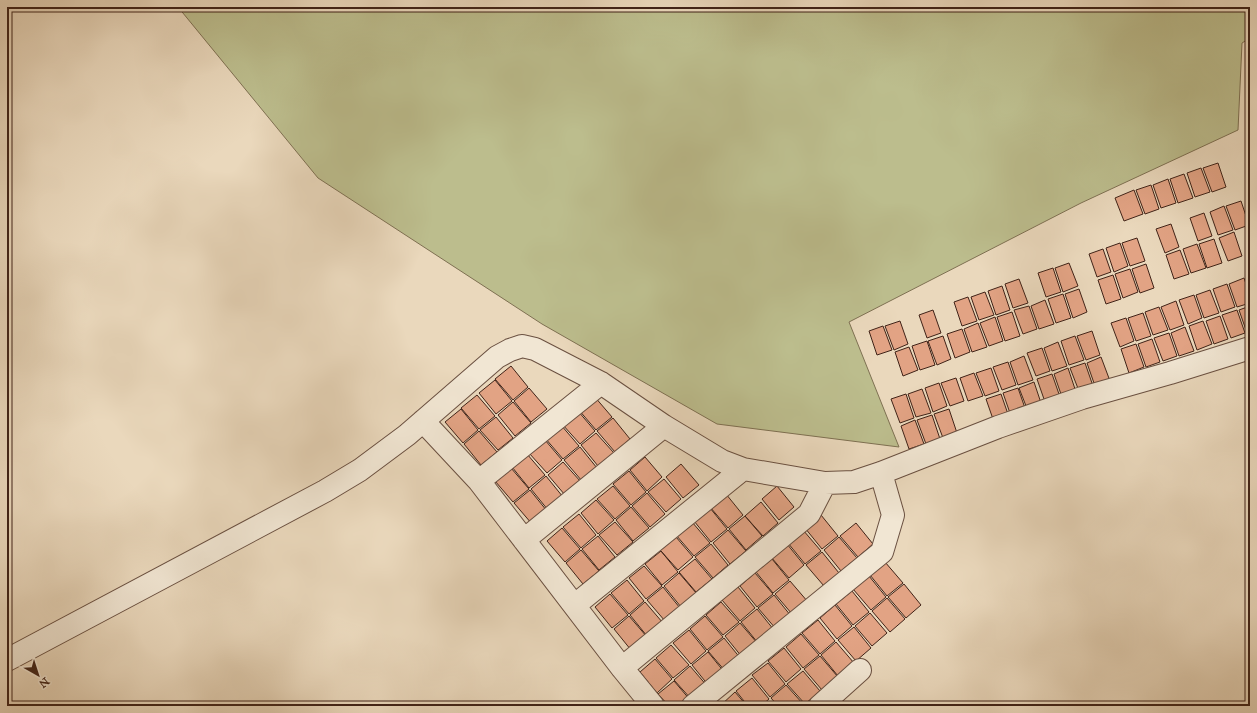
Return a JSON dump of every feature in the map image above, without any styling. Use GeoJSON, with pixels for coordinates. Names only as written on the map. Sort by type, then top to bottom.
{"type":"FeatureCollection","features":[{"type":"Feature","properties":{"kind":"street"},"geometry":{"type":"LineString","coordinates":[[7,660],[325,491],[360,470],[407,435],[497,357],[522,346],[535,349],[601,383],[664,426],[722,461],[743,469],[825,483],[854,482],[881,473],[998,427],[1082,398],[1250,348]]}},
{"type":"Feature","properties":{"kind":"street"},"geometry":{"type":"LineString","coordinates":[[479,481],[601,383]]}},
{"type":"Feature","properties":{"kind":"street"},"geometry":{"type":"LineString","coordinates":[[422,421],[479,481],[622,668],[653,706]]}},
{"type":"Feature","properties":{"kind":"street"},"geometry":{"type":"LineString","coordinates":[[524,540],[664,426]]}},
{"type":"Feature","properties":{"kind":"street"},"geometry":{"type":"LineString","coordinates":[[575,605],[743,469]]}},
{"type":"Feature","properties":{"kind":"street"},"geometry":{"type":"LineString","coordinates":[[693,706],[882,552],[893,515],[881,473]]}},
{"type":"Feature","properties":{"kind":"street"},"geometry":{"type":"LineString","coordinates":[[622,668],[809,514],[825,483]]}},
{"type":"Feature","properties":{"kind":"street"},"geometry":{"type":"LineString","coordinates":[[820,706],[860,670]]}},
{"type":"Feature","properties":{"kind":"green space"},"geometry":{"type":"Polygon","coordinates":[[[178,7],[1250,7],[1250,38],[1242,43],[1238,130],[1081,203],[849,322],[899,447],[717,424],[542,324],[318,178],[178,7]]]}},
{"type":"Feature","properties":{"kind":"building"},"geometry":{"type":"Polygon","coordinates":[[[1218,163],[1226,187],[1212,192],[1203,168],[1218,163]]]}},
{"type":"Feature","properties":{"kind":"building"},"geometry":{"type":"Polygon","coordinates":[[[1201,168],[1210,192],[1195,197],[1187,173],[1201,168]]]}},
{"type":"Feature","properties":{"kind":"building"},"geometry":{"type":"Polygon","coordinates":[[[1184,174],[1193,198],[1178,203],[1170,179],[1184,174]]]}},
{"type":"Feature","properties":{"kind":"building"},"geometry":{"type":"Polygon","coordinates":[[[1168,179],[1176,203],[1161,208],[1153,185],[1168,179]]]}},
{"type":"Feature","properties":{"kind":"building"},"geometry":{"type":"Polygon","coordinates":[[[1151,185],[1159,209],[1145,214],[1136,190],[1151,185]]]}},
{"type":"Feature","properties":{"kind":"building"},"geometry":{"type":"Polygon","coordinates":[[[1134,190],[1143,214],[1124,221],[1115,198],[1134,190]]]}},
{"type":"Feature","properties":{"kind":"building"},"geometry":{"type":"Polygon","coordinates":[[[1241,201],[1249,225],[1235,230],[1226,206],[1241,201]]]}},
{"type":"Feature","properties":{"kind":"building"},"geometry":{"type":"Polygon","coordinates":[[[1224,206],[1233,230],[1218,235],[1210,212],[1224,206]]]}},
{"type":"Feature","properties":{"kind":"building"},"geometry":{"type":"Polygon","coordinates":[[[1204,213],[1212,236],[1198,241],[1190,218],[1204,213]]]}},
{"type":"Feature","properties":{"kind":"building"},"geometry":{"type":"Polygon","coordinates":[[[1171,224],[1179,247],[1165,253],[1156,229],[1171,224]]]}},
{"type":"Feature","properties":{"kind":"building"},"geometry":{"type":"Polygon","coordinates":[[[1234,232],[1242,256],[1228,261],[1219,238],[1234,232]]]}},
{"type":"Feature","properties":{"kind":"building"},"geometry":{"type":"Polygon","coordinates":[[[1137,238],[1145,261],[1130,266],[1122,243],[1137,238]]]}},
{"type":"Feature","properties":{"kind":"building"},"geometry":{"type":"Polygon","coordinates":[[[1214,239],[1222,263],[1207,268],[1199,244],[1214,239]]]}},
{"type":"Feature","properties":{"kind":"building"},"geometry":{"type":"Polygon","coordinates":[[[1120,243],[1128,266],[1114,272],[1106,248],[1120,243]]]}},
{"type":"Feature","properties":{"kind":"building"},"geometry":{"type":"Polygon","coordinates":[[[1197,244],[1206,268],[1191,273],[1183,249],[1197,244]]]}},
{"type":"Feature","properties":{"kind":"building"},"geometry":{"type":"Polygon","coordinates":[[[1103,249],[1111,272],[1097,277],[1089,254],[1103,249]]]}},
{"type":"Feature","properties":{"kind":"building"},"geometry":{"type":"Polygon","coordinates":[[[1180,250],[1189,274],[1174,279],[1166,255],[1180,250]]]}},
{"type":"Feature","properties":{"kind":"building"},"geometry":{"type":"Polygon","coordinates":[[[1069,263],[1078,286],[1063,292],[1055,268],[1069,263]]]}},
{"type":"Feature","properties":{"kind":"building"},"geometry":{"type":"Polygon","coordinates":[[[1146,264],[1154,288],[1140,293],[1132,269],[1146,264]]]}},
{"type":"Feature","properties":{"kind":"building"},"geometry":{"type":"Polygon","coordinates":[[[1053,268],[1061,292],[1046,297],[1038,273],[1053,268]]]}},
{"type":"Feature","properties":{"kind":"building"},"geometry":{"type":"Polygon","coordinates":[[[1130,269],[1138,292],[1123,298],[1115,274],[1130,269]]]}},
{"type":"Feature","properties":{"kind":"building"},"geometry":{"type":"Polygon","coordinates":[[[1113,275],[1121,299],[1106,304],[1098,280],[1113,275]]]}},
{"type":"Feature","properties":{"kind":"building"},"geometry":{"type":"Polygon","coordinates":[[[1244,278],[1250,296],[1250,303],[1237,307],[1229,284],[1244,278]]]}},
{"type":"Feature","properties":{"kind":"building"},"geometry":{"type":"Polygon","coordinates":[[[1019,279],[1028,303],[1013,308],[1005,284],[1019,279]]]}},
{"type":"Feature","properties":{"kind":"building"},"geometry":{"type":"Polygon","coordinates":[[[1227,284],[1235,307],[1221,312],[1213,289],[1227,284]]]}},
{"type":"Feature","properties":{"kind":"building"},"geometry":{"type":"Polygon","coordinates":[[[1002,286],[1010,310],[996,315],[988,291],[1002,286]]]}},
{"type":"Feature","properties":{"kind":"building"},"geometry":{"type":"Polygon","coordinates":[[[1079,289],[1087,312],[1073,318],[1065,294],[1079,289]]]}},
{"type":"Feature","properties":{"kind":"building"},"geometry":{"type":"Polygon","coordinates":[[[1210,290],[1219,313],[1204,318],[1196,295],[1210,290]]]}},
{"type":"Feature","properties":{"kind":"building"},"geometry":{"type":"Polygon","coordinates":[[[985,292],[994,315],[979,320],[971,297],[985,292]]]}},
{"type":"Feature","properties":{"kind":"building"},"geometry":{"type":"Polygon","coordinates":[[[1063,294],[1071,318],[1056,323],[1048,299],[1063,294]]]}},
{"type":"Feature","properties":{"kind":"building"},"geometry":{"type":"Polygon","coordinates":[[[1194,295],[1202,318],[1188,324],[1179,300],[1194,295]]]}},
{"type":"Feature","properties":{"kind":"building"},"geometry":{"type":"Polygon","coordinates":[[[968,297],[977,321],[962,326],[954,302],[968,297]]]}},
{"type":"Feature","properties":{"kind":"building"},"geometry":{"type":"Polygon","coordinates":[[[1045,300],[1054,324],[1039,329],[1031,306],[1045,300]]]}},
{"type":"Feature","properties":{"kind":"building"},"geometry":{"type":"Polygon","coordinates":[[[1176,301],[1184,325],[1170,330],[1161,307],[1176,301]]]}},
{"type":"Feature","properties":{"kind":"building"},"geometry":{"type":"Polygon","coordinates":[[[1029,306],[1037,329],[1023,334],[1014,310],[1029,306]]]}},
{"type":"Feature","properties":{"kind":"building"},"geometry":{"type":"Polygon","coordinates":[[[1250,306],[1250,332],[1247,333],[1239,310],[1250,306]]]}},
{"type":"Feature","properties":{"kind":"building"},"geometry":{"type":"Polygon","coordinates":[[[1159,307],[1168,330],[1153,335],[1145,312],[1159,307]]]}},
{"type":"Feature","properties":{"kind":"building"},"geometry":{"type":"Polygon","coordinates":[[[933,310],[941,333],[927,338],[919,315],[933,310]]]}},
{"type":"Feature","properties":{"kind":"building"},"geometry":{"type":"Polygon","coordinates":[[[1237,310],[1245,333],[1231,338],[1222,315],[1237,310]]]}},
{"type":"Feature","properties":{"kind":"building"},"geometry":{"type":"Polygon","coordinates":[[[1012,312],[1020,336],[1005,341],[997,317],[1012,312]]]}},
{"type":"Feature","properties":{"kind":"building"},"geometry":{"type":"Polygon","coordinates":[[[1143,313],[1151,336],[1136,341],[1128,318],[1143,313]]]}},
{"type":"Feature","properties":{"kind":"building"},"geometry":{"type":"Polygon","coordinates":[[[1220,316],[1228,339],[1214,344],[1206,321],[1220,316]]]}},
{"type":"Feature","properties":{"kind":"building"},"geometry":{"type":"Polygon","coordinates":[[[995,317],[1003,341],[989,346],[980,323],[995,317]]]}},
{"type":"Feature","properties":{"kind":"building"},"geometry":{"type":"Polygon","coordinates":[[[1126,318],[1134,341],[1120,347],[1111,323],[1126,318]]]}},
{"type":"Feature","properties":{"kind":"building"},"geometry":{"type":"Polygon","coordinates":[[[900,321],[908,344],[894,350],[885,326],[900,321]]]}},
{"type":"Feature","properties":{"kind":"building"},"geometry":{"type":"Polygon","coordinates":[[[1203,321],[1212,344],[1197,350],[1189,326],[1203,321]]]}},
{"type":"Feature","properties":{"kind":"building"},"geometry":{"type":"Polygon","coordinates":[[[978,323],[987,347],[972,352],[964,329],[978,323]]]}},
{"type":"Feature","properties":{"kind":"building"},"geometry":{"type":"Polygon","coordinates":[[[883,326],[892,350],[877,355],[869,331],[883,326]]]}},
{"type":"Feature","properties":{"kind":"building"},"geometry":{"type":"Polygon","coordinates":[[[1185,327],[1194,351],[1179,356],[1171,333],[1185,327]]]}},
{"type":"Feature","properties":{"kind":"building"},"geometry":{"type":"Polygon","coordinates":[[[962,329],[970,352],[955,358],[947,334],[962,329]]]}},
{"type":"Feature","properties":{"kind":"building"},"geometry":{"type":"Polygon","coordinates":[[[1092,331],[1100,355],[1086,360],[1077,336],[1092,331]]]}},
{"type":"Feature","properties":{"kind":"building"},"geometry":{"type":"Polygon","coordinates":[[[1169,333],[1177,356],[1163,361],[1154,338],[1169,333]]]}},
{"type":"Feature","properties":{"kind":"building"},"geometry":{"type":"Polygon","coordinates":[[[943,336],[951,359],[937,365],[928,341],[943,336]]]}},
{"type":"Feature","properties":{"kind":"building"},"geometry":{"type":"Polygon","coordinates":[[[1075,336],[1084,360],[1069,365],[1061,341],[1075,336]]]}},
{"type":"Feature","properties":{"kind":"building"},"geometry":{"type":"Polygon","coordinates":[[[1152,339],[1160,362],[1146,367],[1138,344],[1152,339]]]}},
{"type":"Feature","properties":{"kind":"building"},"geometry":{"type":"Polygon","coordinates":[[[927,341],[935,365],[920,370],[912,346],[927,341]]]}},
{"type":"Feature","properties":{"kind":"building"},"geometry":{"type":"Polygon","coordinates":[[[1058,342],[1067,366],[1052,371],[1044,348],[1058,342]]]}},
{"type":"Feature","properties":{"kind":"building"},"geometry":{"type":"Polygon","coordinates":[[[1136,344],[1144,367],[1129,373],[1121,349],[1136,344]]]}},
{"type":"Feature","properties":{"kind":"building"},"geometry":{"type":"Polygon","coordinates":[[[909,347],[918,370],[903,376],[895,352],[909,347]]]}},
{"type":"Feature","properties":{"kind":"building"},"geometry":{"type":"Polygon","coordinates":[[[1042,348],[1050,371],[1036,376],[1027,353],[1042,348]]]}},
{"type":"Feature","properties":{"kind":"building"},"geometry":{"type":"Polygon","coordinates":[[[1024,356],[1033,380],[1018,385],[1010,362],[1024,356]]]}},
{"type":"Feature","properties":{"kind":"building"},"geometry":{"type":"Polygon","coordinates":[[[1101,357],[1110,381],[1095,386],[1087,363],[1101,357]]]}},
{"type":"Feature","properties":{"kind":"building"},"geometry":{"type":"Polygon","coordinates":[[[1008,362],[1016,385],[1002,390],[993,367],[1008,362]]]}},
{"type":"Feature","properties":{"kind":"building"},"geometry":{"type":"Polygon","coordinates":[[[1085,363],[1093,386],[1079,391],[1070,368],[1085,363]]]}},
{"type":"Feature","properties":{"kind":"building"},"geometry":{"type":"Polygon","coordinates":[[[511,366],[528,387],[513,400],[495,379],[511,366]]]}},
{"type":"Feature","properties":{"kind":"building"},"geometry":{"type":"Polygon","coordinates":[[[991,368],[999,391],[985,396],[976,373],[991,368]]]}},
{"type":"Feature","properties":{"kind":"building"},"geometry":{"type":"Polygon","coordinates":[[[1068,368],[1076,392],[1062,397],[1054,374],[1068,368]]]}},
{"type":"Feature","properties":{"kind":"building"},"geometry":{"type":"Polygon","coordinates":[[[974,373],[983,396],[968,401],[960,378],[974,373]]]}},
{"type":"Feature","properties":{"kind":"building"},"geometry":{"type":"Polygon","coordinates":[[[1052,374],[1060,397],[1045,402],[1037,379],[1052,374]]]}},
{"type":"Feature","properties":{"kind":"building"},"geometry":{"type":"Polygon","coordinates":[[[956,378],[964,401],[950,406],[941,383],[956,378]]]}},
{"type":"Feature","properties":{"kind":"building"},"geometry":{"type":"Polygon","coordinates":[[[495,380],[512,401],[496,414],[479,393],[495,380]]]}},
{"type":"Feature","properties":{"kind":"building"},"geometry":{"type":"Polygon","coordinates":[[[1034,382],[1042,406],[1028,411],[1019,388],[1034,382]]]}},
{"type":"Feature","properties":{"kind":"building"},"geometry":{"type":"Polygon","coordinates":[[[939,383],[947,406],[933,412],[925,388],[939,383]]]}},
{"type":"Feature","properties":{"kind":"building"},"geometry":{"type":"Polygon","coordinates":[[[529,388],[547,409],[531,422],[514,401],[529,388]]]}},
{"type":"Feature","properties":{"kind":"building"},"geometry":{"type":"Polygon","coordinates":[[[1018,388],[1026,411],[1011,416],[1003,393],[1018,388]]]}},
{"type":"Feature","properties":{"kind":"building"},"geometry":{"type":"Polygon","coordinates":[[[922,389],[931,413],[916,417],[908,394],[922,389]]]}},
{"type":"Feature","properties":{"kind":"building"},"geometry":{"type":"Polygon","coordinates":[[[906,394],[914,418],[900,423],[891,399],[906,394]]]}},
{"type":"Feature","properties":{"kind":"building"},"geometry":{"type":"Polygon","coordinates":[[[1001,394],[1009,417],[994,422],[986,399],[1001,394]]]}},
{"type":"Feature","properties":{"kind":"building"},"geometry":{"type":"Polygon","coordinates":[[[477,395],[495,416],[479,429],[461,408],[477,395]]]}},
{"type":"Feature","properties":{"kind":"building"},"geometry":{"type":"Polygon","coordinates":[[[594,396],[612,417],[596,430],[578,409],[594,396]]]}},
{"type":"Feature","properties":{"kind":"building"},"geometry":{"type":"Polygon","coordinates":[[[513,402],[531,423],[515,436],[498,415],[513,402]]]}},
{"type":"Feature","properties":{"kind":"building"},"geometry":{"type":"Polygon","coordinates":[[[461,409],[478,430],[463,443],[445,422],[461,409]]]}},
{"type":"Feature","properties":{"kind":"building"},"geometry":{"type":"Polygon","coordinates":[[[949,409],[957,433],[943,438],[934,414],[949,409]]]}},
{"type":"Feature","properties":{"kind":"building"},"geometry":{"type":"Polygon","coordinates":[[[578,411],[595,431],[580,444],[562,424],[578,411]]]}},
{"type":"Feature","properties":{"kind":"building"},"geometry":{"type":"Polygon","coordinates":[[[932,415],[940,439],[926,444],[917,420],[932,415]]]}},
{"type":"Feature","properties":{"kind":"building"},"geometry":{"type":"Polygon","coordinates":[[[496,417],[513,438],[498,450],[480,430],[496,417]]]}},
{"type":"Feature","properties":{"kind":"building"},"geometry":{"type":"Polygon","coordinates":[[[613,418],[630,439],[615,452],[597,431],[613,418]]]}},
{"type":"Feature","properties":{"kind":"building"},"geometry":{"type":"Polygon","coordinates":[[[915,420],[924,444],[909,449],[901,426],[915,420]]]}},
{"type":"Feature","properties":{"kind":"building"},"geometry":{"type":"Polygon","coordinates":[[[561,425],[579,446],[563,459],[545,438],[561,425]]]}},
{"type":"Feature","properties":{"kind":"building"},"geometry":{"type":"Polygon","coordinates":[[[479,431],[497,452],[481,465],[464,444],[479,431]]]}},
{"type":"Feature","properties":{"kind":"building"},"geometry":{"type":"Polygon","coordinates":[[[596,433],[614,453],[598,466],[581,445],[596,433]]]}},
{"type":"Feature","properties":{"kind":"building"},"geometry":{"type":"Polygon","coordinates":[[[545,440],[562,460],[547,473],[529,453],[545,440]]]}},
{"type":"Feature","properties":{"kind":"building"},"geometry":{"type":"Polygon","coordinates":[[[580,447],[597,468],[582,481],[564,460],[580,447]]]}},
{"type":"Feature","properties":{"kind":"building"},"geometry":{"type":"Polygon","coordinates":[[[527,454],[545,475],[529,488],[512,467],[527,454]]]}},
{"type":"Feature","properties":{"kind":"building"},"geometry":{"type":"Polygon","coordinates":[[[645,457],[662,477],[647,491],[630,470],[645,457]]]}},
{"type":"Feature","properties":{"kind":"building"},"geometry":{"type":"Polygon","coordinates":[[[563,462],[581,482],[565,495],[548,475],[563,462]]]}},
{"type":"Feature","properties":{"kind":"building"},"geometry":{"type":"Polygon","coordinates":[[[681,464],[699,485],[683,498],[666,477],[681,464]]]}},
{"type":"Feature","properties":{"kind":"building"},"geometry":{"type":"Polygon","coordinates":[[[511,468],[529,489],[513,502],[495,481],[511,468]]]}},
{"type":"Feature","properties":{"kind":"building"},"geometry":{"type":"Polygon","coordinates":[[[629,471],[646,492],[631,505],[613,484],[629,471]]]}},
{"type":"Feature","properties":{"kind":"building"},"geometry":{"type":"Polygon","coordinates":[[[546,476],[563,497],[548,510],[531,489],[546,476]]]}},
{"type":"Feature","properties":{"kind":"building"},"geometry":{"type":"Polygon","coordinates":[[[664,479],[681,499],[666,512],[648,492],[664,479]]]}},
{"type":"Feature","properties":{"kind":"building"},"geometry":{"type":"Polygon","coordinates":[[[613,486],[630,506],[615,519],[597,499],[613,486]]]}},
{"type":"Feature","properties":{"kind":"building"},"geometry":{"type":"Polygon","coordinates":[[[777,486],[794,507],[779,520],[762,499],[777,486]]]}},
{"type":"Feature","properties":{"kind":"building"},"geometry":{"type":"Polygon","coordinates":[[[530,490],[547,511],[532,524],[514,503],[530,490]]]}},
{"type":"Feature","properties":{"kind":"building"},"geometry":{"type":"Polygon","coordinates":[[[647,493],[665,514],[650,527],[632,506],[647,493]]]}},
{"type":"Feature","properties":{"kind":"building"},"geometry":{"type":"Polygon","coordinates":[[[726,494],[743,515],[728,528],[710,507],[726,494]]]}},
{"type":"Feature","properties":{"kind":"building"},"geometry":{"type":"Polygon","coordinates":[[[596,500],[614,520],[598,534],[581,513],[596,500]]]}},
{"type":"Feature","properties":{"kind":"building"},"geometry":{"type":"Polygon","coordinates":[[[761,502],[778,523],[763,536],[745,516],[761,502]]]}},
{"type":"Feature","properties":{"kind":"building"},"geometry":{"type":"Polygon","coordinates":[[[631,507],[649,528],[633,541],[616,520],[631,507]]]}},
{"type":"Feature","properties":{"kind":"building"},"geometry":{"type":"Polygon","coordinates":[[[710,508],[727,529],[711,542],[694,521],[710,508]]]}},
{"type":"Feature","properties":{"kind":"building"},"geometry":{"type":"Polygon","coordinates":[[[579,514],[596,535],[581,548],[563,527],[579,514]]]}},
{"type":"Feature","properties":{"kind":"building"},"geometry":{"type":"Polygon","coordinates":[[[821,515],[838,536],[822,549],[805,528],[821,515]]]}},
{"type":"Feature","properties":{"kind":"building"},"geometry":{"type":"Polygon","coordinates":[[[745,516],[762,536],[746,550],[729,529],[745,516]]]}},
{"type":"Feature","properties":{"kind":"building"},"geometry":{"type":"Polygon","coordinates":[[[615,522],[633,542],[617,555],[599,535],[615,522]]]}},
{"type":"Feature","properties":{"kind":"building"},"geometry":{"type":"Polygon","coordinates":[[[692,522],[710,543],[694,556],[676,535],[692,522]]]}},
{"type":"Feature","properties":{"kind":"building"},"geometry":{"type":"Polygon","coordinates":[[[856,523],[873,544],[858,557],[840,536],[856,523]]]}},
{"type":"Feature","properties":{"kind":"building"},"geometry":{"type":"Polygon","coordinates":[[[562,528],[580,549],[565,562],[547,541],[562,528]]]}},
{"type":"Feature","properties":{"kind":"building"},"geometry":{"type":"Polygon","coordinates":[[[728,530],[746,551],[730,564],[713,543],[728,530]]]}},
{"type":"Feature","properties":{"kind":"building"},"geometry":{"type":"Polygon","coordinates":[[[803,530],[821,551],[805,564],[788,543],[803,530]]]}},
{"type":"Feature","properties":{"kind":"building"},"geometry":{"type":"Polygon","coordinates":[[[598,536],[615,557],[599,570],[582,549],[598,536]]]}},
{"type":"Feature","properties":{"kind":"building"},"geometry":{"type":"Polygon","coordinates":[[[676,537],[693,557],[678,570],[660,550],[676,537]]]}},
{"type":"Feature","properties":{"kind":"building"},"geometry":{"type":"Polygon","coordinates":[[[839,537],[857,558],[841,571],[824,550],[839,537]]]}},
{"type":"Feature","properties":{"kind":"building"},"geometry":{"type":"Polygon","coordinates":[[[711,544],[728,565],[713,578],[695,557],[711,544]]]}},
{"type":"Feature","properties":{"kind":"building"},"geometry":{"type":"Polygon","coordinates":[[[787,544],[804,565],[789,578],[771,557],[787,544]]]}},
{"type":"Feature","properties":{"kind":"building"},"geometry":{"type":"Polygon","coordinates":[[[581,550],[599,571],[583,584],[566,563],[581,550]]]}},
{"type":"Feature","properties":{"kind":"building"},"geometry":{"type":"Polygon","coordinates":[[[661,551],[678,572],[662,585],[645,564],[661,551]]]}},
{"type":"Feature","properties":{"kind":"building"},"geometry":{"type":"Polygon","coordinates":[[[822,552],[839,573],[824,586],[806,565],[822,552]]]}},
{"type":"Feature","properties":{"kind":"building"},"geometry":{"type":"Polygon","coordinates":[[[695,559],[712,579],[696,592],[679,572],[695,559]]]}},
{"type":"Feature","properties":{"kind":"building"},"geometry":{"type":"Polygon","coordinates":[[[772,559],[789,580],[773,593],[756,572],[772,559]]]}},
{"type":"Feature","properties":{"kind":"building"},"geometry":{"type":"Polygon","coordinates":[[[885,562],[903,583],[887,596],[870,575],[885,562]]]}},
{"type":"Feature","properties":{"kind":"building"},"geometry":{"type":"Polygon","coordinates":[[[644,566],[662,586],[646,599],[629,578],[644,566]]]}},
{"type":"Feature","properties":{"kind":"building"},"geometry":{"type":"Polygon","coordinates":[[[679,573],[697,594],[681,607],[664,586],[679,573]]]}},
{"type":"Feature","properties":{"kind":"building"},"geometry":{"type":"Polygon","coordinates":[[[755,573],[773,594],[757,607],[740,586],[755,573]]]}},
{"type":"Feature","properties":{"kind":"building"},"geometry":{"type":"Polygon","coordinates":[[[869,576],[886,597],[871,610],[853,589],[869,576]]]}},
{"type":"Feature","properties":{"kind":"building"},"geometry":{"type":"Polygon","coordinates":[[[627,580],[644,601],[629,614],[611,593],[627,580]]]}},
{"type":"Feature","properties":{"kind":"building"},"geometry":{"type":"Polygon","coordinates":[[[790,581],[808,602],[792,614],[775,594],[790,581]]]}},
{"type":"Feature","properties":{"kind":"building"},"geometry":{"type":"Polygon","coordinates":[[[904,584],[921,605],[906,618],[888,597],[904,584]]]}},
{"type":"Feature","properties":{"kind":"building"},"geometry":{"type":"Polygon","coordinates":[[[663,587],[680,608],[665,621],[647,600],[663,587]]]}},
{"type":"Feature","properties":{"kind":"building"},"geometry":{"type":"Polygon","coordinates":[[[738,587],[755,608],[740,621],[722,600],[738,587]]]}},
{"type":"Feature","properties":{"kind":"building"},"geometry":{"type":"Polygon","coordinates":[[[852,591],[869,612],[853,625],[836,604],[852,591]]]}},
{"type":"Feature","properties":{"kind":"building"},"geometry":{"type":"Polygon","coordinates":[[[610,594],[628,615],[612,628],[595,607],[610,594]]]}},
{"type":"Feature","properties":{"kind":"building"},"geometry":{"type":"Polygon","coordinates":[[[774,595],[791,616],[776,629],[758,608],[774,595]]]}},
{"type":"Feature","properties":{"kind":"building"},"geometry":{"type":"Polygon","coordinates":[[[887,598],[905,619],[890,632],[872,611],[887,598]]]}},
{"type":"Feature","properties":{"kind":"building"},"geometry":{"type":"Polygon","coordinates":[[[645,602],[663,623],[647,636],[630,615],[645,602]]]}},
{"type":"Feature","properties":{"kind":"building"},"geometry":{"type":"Polygon","coordinates":[[[721,602],[739,622],[723,635],[706,615],[721,602]]]}},
{"type":"Feature","properties":{"kind":"building"},"geometry":{"type":"Polygon","coordinates":[[[835,605],[852,626],[837,639],[820,618],[835,605]]]}},
{"type":"Feature","properties":{"kind":"building"},"geometry":{"type":"Polygon","coordinates":[[[757,609],[774,630],[758,643],[741,622],[757,609]]]}},
{"type":"Feature","properties":{"kind":"building"},"geometry":{"type":"Polygon","coordinates":[[[870,613],[887,633],[872,646],[855,626],[870,613]]]}},
{"type":"Feature","properties":{"kind":"building"},"geometry":{"type":"Polygon","coordinates":[[[629,616],[647,637],[631,650],[614,629],[629,616]]]}},
{"type":"Feature","properties":{"kind":"building"},"geometry":{"type":"Polygon","coordinates":[[[705,616],[723,637],[707,650],[690,629],[705,616]]]}},
{"type":"Feature","properties":{"kind":"building"},"geometry":{"type":"Polygon","coordinates":[[[818,620],[835,641],[820,654],[802,633],[818,620]]]}},
{"type":"Feature","properties":{"kind":"building"},"geometry":{"type":"Polygon","coordinates":[[[740,623],[758,644],[742,657],[725,636],[740,623]]]}},
{"type":"Feature","properties":{"kind":"building"},"geometry":{"type":"Polygon","coordinates":[[[854,627],[871,648],[856,661],[838,640],[854,627]]]}},
{"type":"Feature","properties":{"kind":"building"},"geometry":{"type":"Polygon","coordinates":[[[689,630],[706,651],[691,664],[673,643],[689,630]]]}},
{"type":"Feature","properties":{"kind":"building"},"geometry":{"type":"Polygon","coordinates":[[[801,634],[819,655],[803,668],[786,647],[801,634]]]}},
{"type":"Feature","properties":{"kind":"building"},"geometry":{"type":"Polygon","coordinates":[[[724,638],[741,659],[726,672],[708,651],[724,638]]]}},
{"type":"Feature","properties":{"kind":"building"},"geometry":{"type":"Polygon","coordinates":[[[836,642],[854,663],[838,676],[821,655],[836,642]]]}},
{"type":"Feature","properties":{"kind":"building"},"geometry":{"type":"Polygon","coordinates":[[[671,645],[689,665],[673,678],[656,658],[671,645]]]}},
{"type":"Feature","properties":{"kind":"building"},"geometry":{"type":"Polygon","coordinates":[[[784,648],[801,669],[786,682],[768,661],[784,648]]]}},
{"type":"Feature","properties":{"kind":"building"},"geometry":{"type":"Polygon","coordinates":[[[708,652],[725,673],[709,686],[692,665],[708,652]]]}},
{"type":"Feature","properties":{"kind":"building"},"geometry":{"type":"Polygon","coordinates":[[[820,656],[838,677],[822,690],[804,669],[820,656]]]}},
{"type":"Feature","properties":{"kind":"building"},"geometry":{"type":"Polygon","coordinates":[[[655,659],[672,679],[657,693],[640,672],[655,659]]]}},
{"type":"Feature","properties":{"kind":"building"},"geometry":{"type":"Polygon","coordinates":[[[768,663],[785,684],[770,697],[752,675],[768,663]]]}},
{"type":"Feature","properties":{"kind":"building"},"geometry":{"type":"Polygon","coordinates":[[[690,666],[708,687],[692,700],[674,680],[690,666]]]}},
{"type":"Feature","properties":{"kind":"building"},"geometry":{"type":"Polygon","coordinates":[[[803,671],[820,691],[805,704],[787,684],[803,671]]]}},
{"type":"Feature","properties":{"kind":"building"},"geometry":{"type":"Polygon","coordinates":[[[752,678],[769,699],[761,706],[748,706],[736,691],[752,678]]]}},
{"type":"Feature","properties":{"kind":"building"},"geometry":{"type":"Polygon","coordinates":[[[674,681],[691,701],[686,706],[669,706],[658,694],[674,681]]]}},
{"type":"Feature","properties":{"kind":"building"},"geometry":{"type":"Polygon","coordinates":[[[786,685],[804,705],[803,706],[778,706],[771,698],[786,685]]]}},
{"type":"Feature","properties":{"kind":"building"},"geometry":{"type":"Polygon","coordinates":[[[735,692],[747,706],[720,706],[735,692]]]}}]}
